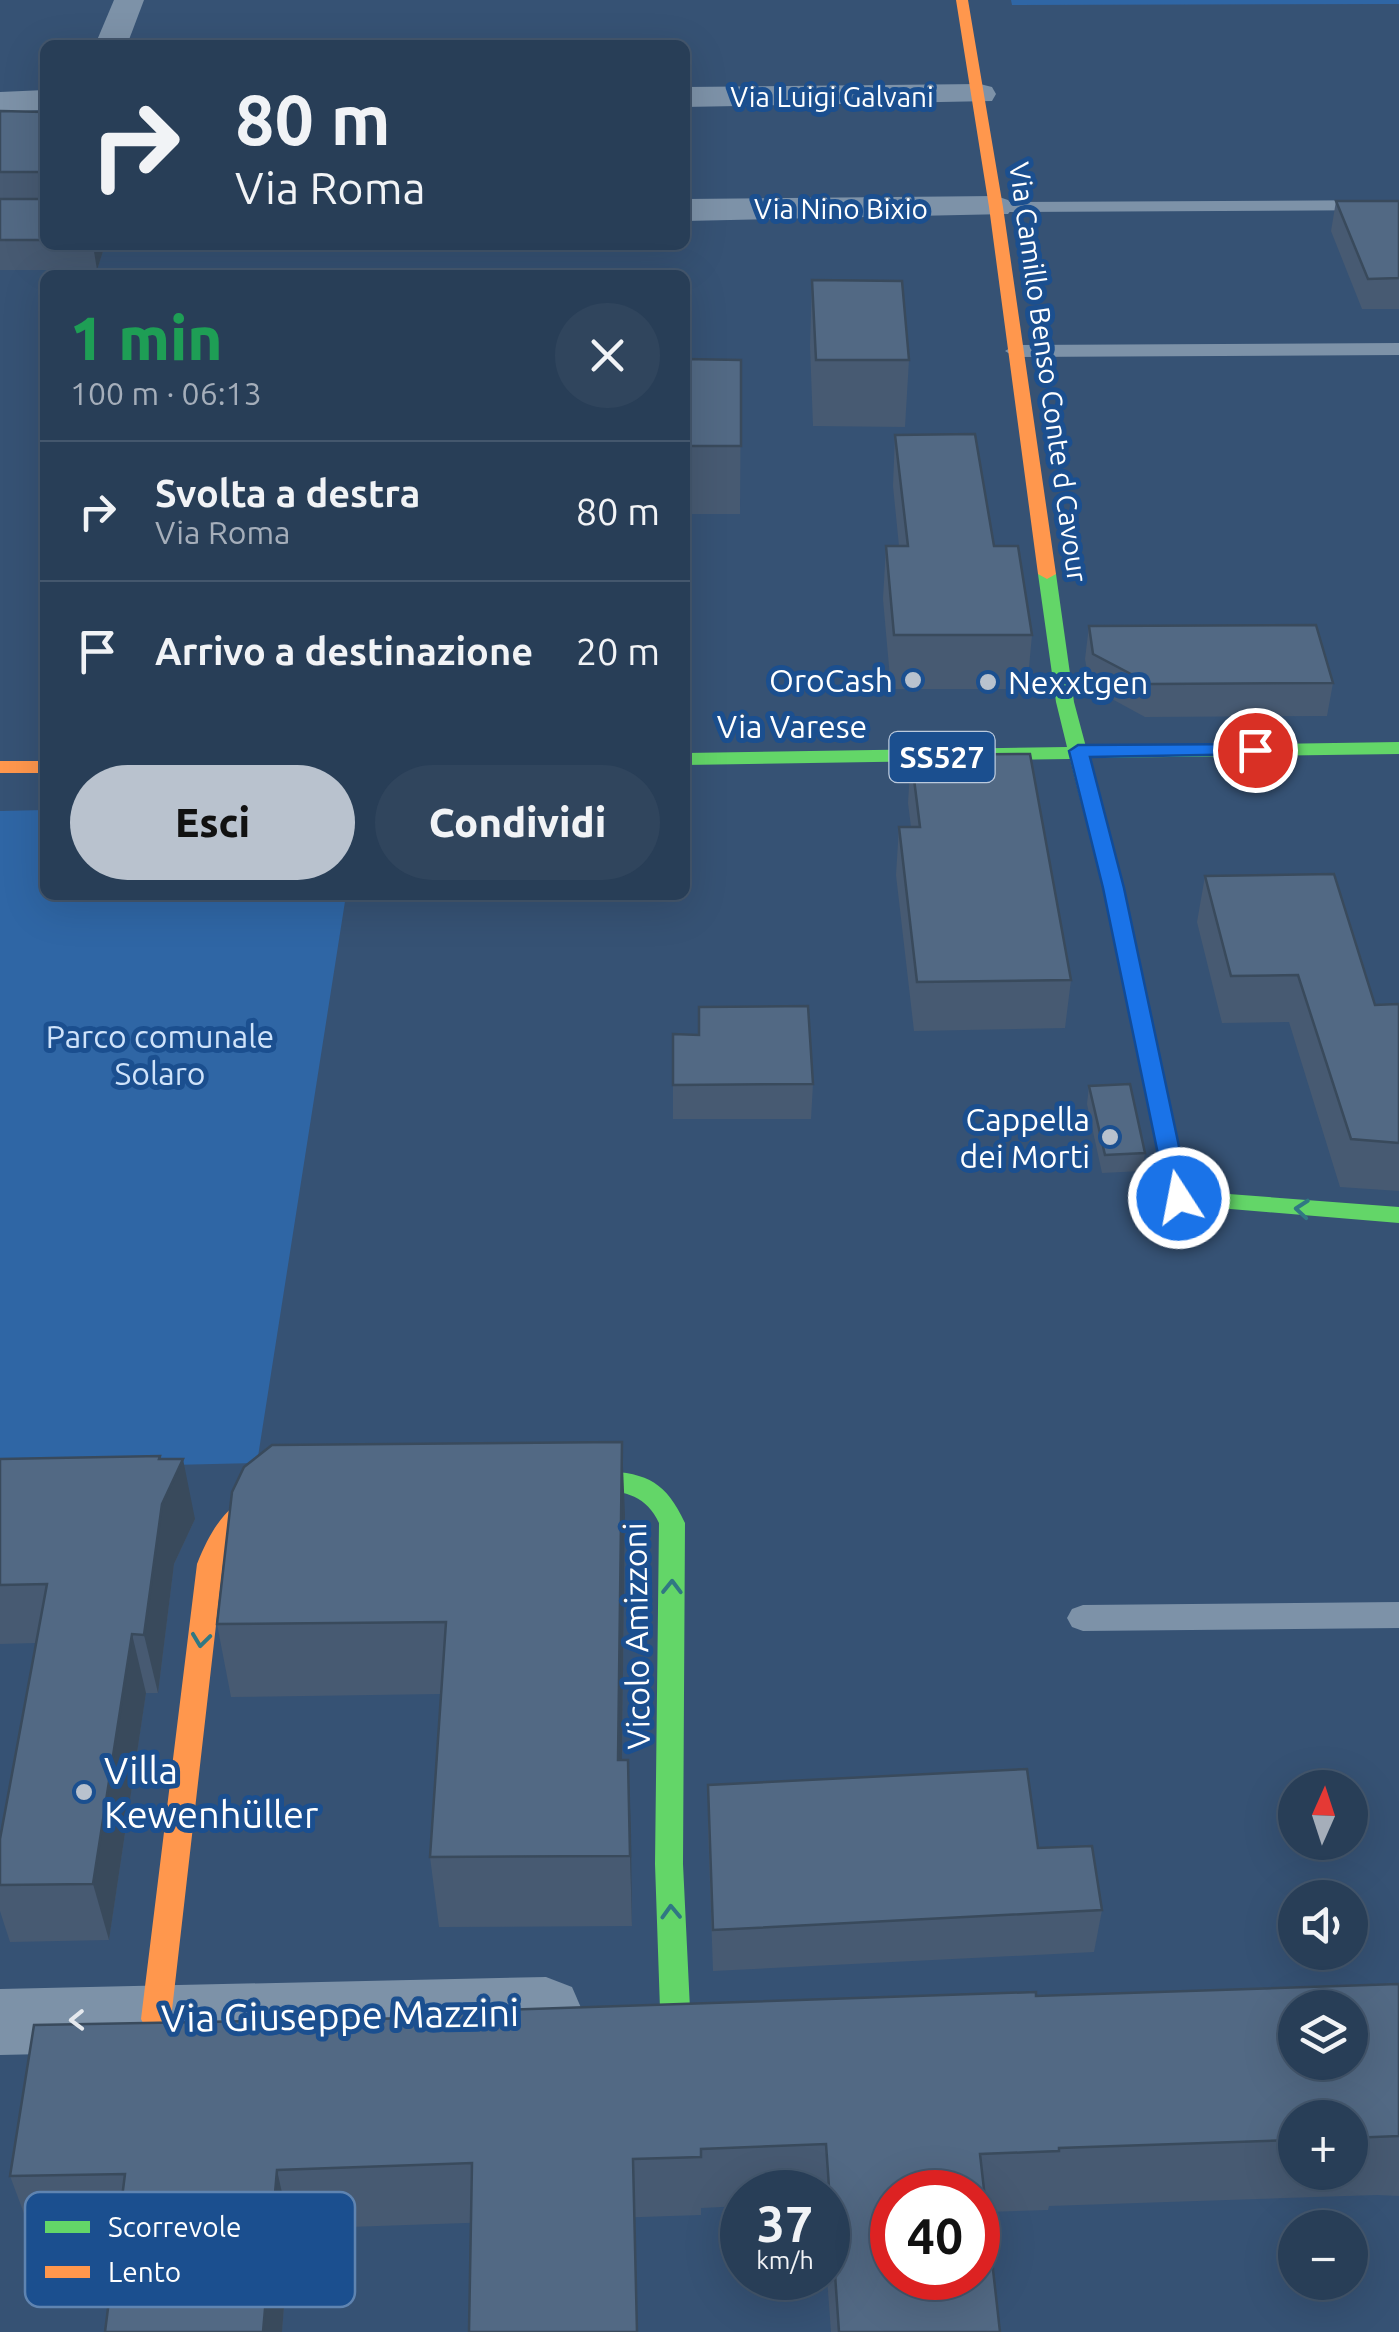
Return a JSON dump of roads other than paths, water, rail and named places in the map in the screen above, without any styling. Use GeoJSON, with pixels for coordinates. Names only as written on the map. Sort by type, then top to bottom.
{"type":"FeatureCollection","features":[{"type":"Feature","properties":{"kind":"street"},"geometry":{"type":"LineString","coordinates":[[113,40],[128,0]]}},
{"type":"Feature","properties":{"kind":"street","name":"Via Camillo Benso Conte d Cavour"},"geometry":{"type":"LineString","coordinates":[[962,0],[980,94],[1065,702],[1114,888],[1179,1198],[1399,1215]]}},
{"type":"Feature","properties":{"kind":"street","name":"Via Luigi Galvani"},"geometry":{"type":"LineString","coordinates":[[690,96],[980,94]]}},
{"type":"Feature","properties":{"kind":"street"},"geometry":{"type":"LineString","coordinates":[[0,102],[40,100]]}},
{"type":"Feature","properties":{"kind":"street","name":"Via Nino Bixio"},"geometry":{"type":"LineString","coordinates":[[690,210],[996,207]]}},
{"type":"Feature","properties":{"kind":"street","name":"SS527"},"geometry":{"type":"LineString","coordinates":[[1078,751],[1399,748]]}},
{"type":"Feature","properties":{"kind":"street","name":"Via Varese"},"geometry":{"type":"LineString","coordinates":[[690,759],[1004,756],[1078,751]]}},
{"type":"Feature","properties":{"kind":"street"},"geometry":{"type":"LineString","coordinates":[[0,767],[40,766]]}},
{"type":"Feature","properties":{"kind":"street","name":"Vicolo Amizzoni"},"geometry":{"type":"LineString","coordinates":[[517,1484],[631,1483],[650,1487],[664,1502],[672,1523],[669,1864],[704,2009]]}},
{"type":"Feature","properties":{"kind":"street"},"geometry":{"type":"LineString","coordinates":[[156,2019],[210,1564],[222,1528],[247,1501],[288,1487],[308,1487]]}},
{"type":"Feature","properties":{"kind":"street","name":"Via Giuseppe Mazzini"},"geometry":{"type":"LineString","coordinates":[[0,2022],[704,2009]]}},
{"type":"Feature","properties":{"kind":"lane"},"geometry":{"type":"LineString","coordinates":[[996,207],[1399,205]]}},
{"type":"Feature","properties":{"kind":"lane"},"geometry":{"type":"LineString","coordinates":[[1015,351],[1399,348]]}},
{"type":"Feature","properties":{"kind":"lane"},"geometry":{"type":"LineString","coordinates":[[1083,1618],[1399,1615]]}},
{"type":"Feature","properties":{"kind":"place","name":"OroCash"},"geometry":{"type":"Point","coordinates":[913,680]}},
{"type":"Feature","properties":{"kind":"place","name":"Nexxtgen"},"geometry":{"type":"Point","coordinates":[988,682]}},
{"type":"Feature","properties":{"kind":"place","name":"Cappella dei Morti"},"geometry":{"type":"Point","coordinates":[1110,1137]}},
{"type":"Feature","properties":{"kind":"place","name":"Villa Kewenhüller"},"geometry":{"type":"Point","coordinates":[84,1792]}},
{"type":"Feature","properties":{"kind":"park label","name":"Parco comunale Solaro"},"geometry":{"type":"Point","coordinates":[160,1054]}}]}
